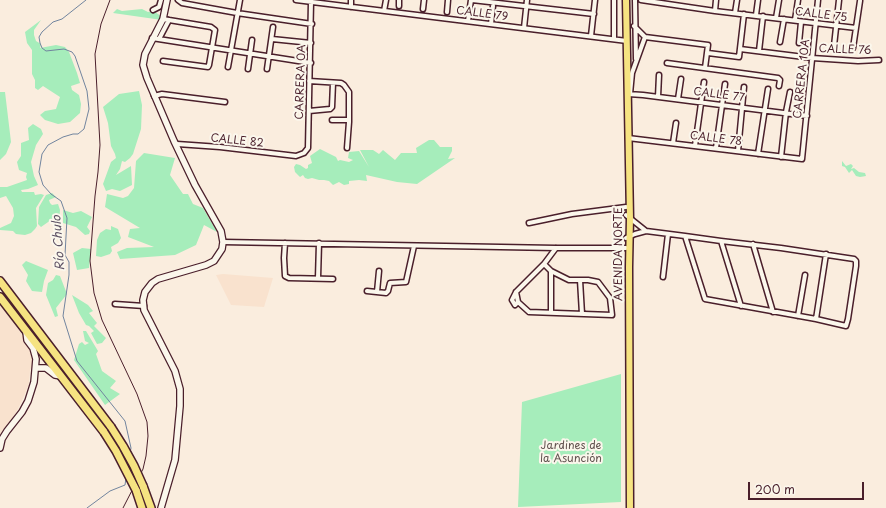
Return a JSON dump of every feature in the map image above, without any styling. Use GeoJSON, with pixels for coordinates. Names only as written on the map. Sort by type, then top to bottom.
{"type":"FeatureCollection","features":[{"type":"Feature","properties":{"kind":"highway"},"geometry":{"type":"LineString","coordinates":[[0,281],[111,427],[123,446],[134,466],[140,488],[142,508]]}},
{"type":"Feature","properties":{"kind":"highway"},"geometry":{"type":"LineString","coordinates":[[0,297],[104,432],[151,508]]}},
{"type":"Feature","properties":{"kind":"main road","name":"AVENIDA NORTE"},"geometry":{"type":"LineString","coordinates":[[623,0],[629,94],[628,237],[630,508]]}},
{"type":"Feature","properties":{"kind":"main road","name":"AVENIDA NORTE"},"geometry":{"type":"LineString","coordinates":[[626,0],[626,207],[628,217]]}},
{"type":"Feature","properties":{"kind":"main road","name":"AVENIDA NORTE"},"geometry":{"type":"LineString","coordinates":[[627,508],[626,248],[628,237]]}},
{"type":"Feature","properties":{"kind":"street"},"geometry":{"type":"LineString","coordinates":[[153,10],[159,7],[161,0]]}},
{"type":"Feature","properties":{"kind":"street"},"geometry":{"type":"LineString","coordinates":[[161,508],[175,460],[180,389],[174,371],[149,323],[143,300],[145,292],[152,283],[158,279],[211,263],[217,258],[222,249],[223,242],[221,231],[195,185],[146,78],[143,65],[145,54],[166,20],[167,0]]}},
{"type":"Feature","properties":{"kind":"street"},"geometry":{"type":"LineString","coordinates":[[178,0],[182,3],[237,13],[312,24]]}},
{"type":"Feature","properties":{"kind":"street"},"geometry":{"type":"LineString","coordinates":[[228,67],[240,0]]}},
{"type":"Feature","properties":{"kind":"street","name":"CALLE 79"},"geometry":{"type":"LineString","coordinates":[[296,0],[625,40]]}},
{"type":"Feature","properties":{"kind":"street"},"geometry":{"type":"LineString","coordinates":[[351,0],[351,7]]}},
{"type":"Feature","properties":{"kind":"street"},"geometry":{"type":"LineString","coordinates":[[384,11],[386,0]]}},
{"type":"Feature","properties":{"kind":"street"},"geometry":{"type":"LineString","coordinates":[[399,0],[399,6]]}},
{"type":"Feature","properties":{"kind":"street"},"geometry":{"type":"LineString","coordinates":[[423,9],[424,0]]}},
{"type":"Feature","properties":{"kind":"street"},"geometry":{"type":"LineString","coordinates":[[447,12],[448,0]]}},
{"type":"Feature","properties":{"kind":"street"},"geometry":{"type":"LineString","coordinates":[[468,21],[471,0],[594,14]]}},
{"type":"Feature","properties":{"kind":"street"},"geometry":{"type":"LineString","coordinates":[[524,28],[527,0]]}},
{"type":"Feature","properties":{"kind":"street"},"geometry":{"type":"LineString","coordinates":[[591,36],[595,0]]}},
{"type":"Feature","properties":{"kind":"street"},"geometry":{"type":"LineString","coordinates":[[614,0],[614,38]]}},
{"type":"Feature","properties":{"kind":"street"},"geometry":{"type":"LineString","coordinates":[[635,0],[634,26],[636,59]]}},
{"type":"Feature","properties":{"kind":"street","name":"CALLE 75"},"geometry":{"type":"LineString","coordinates":[[641,0],[715,11],[856,28]]}},
{"type":"Feature","properties":{"kind":"street"},"geometry":{"type":"LineString","coordinates":[[715,11],[716,0]]}},
{"type":"Feature","properties":{"kind":"street"},"geometry":{"type":"LineString","coordinates":[[735,13],[736,0]]}},
{"type":"Feature","properties":{"kind":"street"},"geometry":{"type":"LineString","coordinates":[[756,15],[758,0]]}},
{"type":"Feature","properties":{"kind":"street"},"geometry":{"type":"LineString","coordinates":[[776,18],[779,0]]}},
{"type":"Feature","properties":{"kind":"street"},"geometry":{"type":"LineString","coordinates":[[795,20],[798,0]]}},
{"type":"Feature","properties":{"kind":"street","name":"CARRERA 10A"},"geometry":{"type":"LineString","coordinates":[[802,159],[818,0]]}},
{"type":"Feature","properties":{"kind":"street"},"geometry":{"type":"LineString","coordinates":[[834,46],[839,0]]}},
{"type":"Feature","properties":{"kind":"street"},"geometry":{"type":"LineString","coordinates":[[853,48],[860,1]]}},
{"type":"Feature","properties":{"kind":"street","name":"CARRERA 0A"},"geometry":{"type":"LineString","coordinates":[[296,156],[300,155],[308,148],[312,24],[311,2]]}},
{"type":"Feature","properties":{"kind":"street"},"geometry":{"type":"LineString","coordinates":[[491,24],[493,6]]}},
{"type":"Feature","properties":{"kind":"street"},"geometry":{"type":"LineString","coordinates":[[708,54],[739,57],[744,14]]}},
{"type":"Feature","properties":{"kind":"street"},"geometry":{"type":"LineString","coordinates":[[759,51],[764,16]]}},
{"type":"Feature","properties":{"kind":"street"},"geometry":{"type":"LineString","coordinates":[[780,42],[784,19]]}},
{"type":"Feature","properties":{"kind":"street"},"geometry":{"type":"LineString","coordinates":[[163,61],[206,68],[208,66],[212,47],[214,29],[166,20]]}},
{"type":"Feature","properties":{"kind":"street"},"geometry":{"type":"LineString","coordinates":[[799,42],[802,22]]}},
{"type":"Feature","properties":{"kind":"street"},"geometry":{"type":"LineString","coordinates":[[634,26],[645,37],[708,45],[705,68]]}},
{"type":"Feature","properties":{"kind":"street"},"geometry":{"type":"LineString","coordinates":[[267,69],[273,27]]}},
{"type":"Feature","properties":{"kind":"street"},"geometry":{"type":"LineString","coordinates":[[629,94],[632,73],[645,37]]}},
{"type":"Feature","properties":{"kind":"street"},"geometry":{"type":"LineString","coordinates":[[156,38],[310,64]]}},
{"type":"Feature","properties":{"kind":"street"},"geometry":{"type":"LineString","coordinates":[[272,38],[311,44]]}},
{"type":"Feature","properties":{"kind":"street"},"geometry":{"type":"LineString","coordinates":[[248,69],[252,40]]}},
{"type":"Feature","properties":{"kind":"street","name":"CALLE 76"},"geometry":{"type":"LineString","coordinates":[[740,49],[812,58],[858,61],[878,60]]}},
{"type":"Feature","properties":{"kind":"street"},"geometry":{"type":"LineString","coordinates":[[667,63],[778,78],[780,80],[779,86]]}},
{"type":"Feature","properties":{"kind":"street"},"geometry":{"type":"LineString","coordinates":[[627,79],[632,73]]}},
{"type":"Feature","properties":{"kind":"street"},"geometry":{"type":"LineString","coordinates":[[658,97],[660,75]]}},
{"type":"Feature","properties":{"kind":"street"},"geometry":{"type":"LineString","coordinates":[[678,99],[681,80]]}},
{"type":"Feature","properties":{"kind":"street"},"geometry":{"type":"LineString","coordinates":[[309,81],[344,85],[349,92],[347,148]]}},
{"type":"Feature","properties":{"kind":"street"},"geometry":{"type":"LineString","coordinates":[[695,146],[704,82]]}},
{"type":"Feature","properties":{"kind":"street"},"geometry":{"type":"LineString","coordinates":[[309,111],[330,109],[332,107],[333,83]]}},
{"type":"Feature","properties":{"kind":"street"},"geometry":{"type":"LineString","coordinates":[[716,148],[724,84]]}},
{"type":"Feature","properties":{"kind":"street"},"geometry":{"type":"LineString","coordinates":[[738,151],[744,87]]}},
{"type":"Feature","properties":{"kind":"street"},"geometry":{"type":"LineString","coordinates":[[758,154],[768,89]]}},
{"type":"Feature","properties":{"kind":"street"},"geometry":{"type":"LineString","coordinates":[[781,157],[786,112],[790,92]]}},
{"type":"Feature","properties":{"kind":"street"},"geometry":{"type":"LineString","coordinates":[[154,96],[162,94],[225,102]]}},
{"type":"Feature","properties":{"kind":"street","name":"CALLE 77"},"geometry":{"type":"LineString","coordinates":[[629,94],[786,112],[807,116]]}},
{"type":"Feature","properties":{"kind":"street"},"geometry":{"type":"LineString","coordinates":[[332,120],[349,120]]}},
{"type":"Feature","properties":{"kind":"street"},"geometry":{"type":"LineString","coordinates":[[674,143],[676,123]]}},
{"type":"Feature","properties":{"kind":"street","name":"CALLE 78"},"geometry":{"type":"LineString","coordinates":[[628,138],[802,159]]}},
{"type":"Feature","properties":{"kind":"street","name":"CALLE 82"},"geometry":{"type":"LineString","coordinates":[[175,143],[296,156]]}},
{"type":"Feature","properties":{"kind":"street"},"geometry":{"type":"LineString","coordinates":[[529,223],[572,214],[626,207]]}},
{"type":"Feature","properties":{"kind":"street"},"geometry":{"type":"LineString","coordinates":[[628,217],[646,231]]}},
{"type":"Feature","properties":{"kind":"street"},"geometry":{"type":"LineString","coordinates":[[628,237],[646,231],[753,244],[854,259],[856,261],[856,266],[850,311],[846,326],[816,319],[705,299],[685,236]]}},
{"type":"Feature","properties":{"kind":"street"},"geometry":{"type":"LineString","coordinates":[[663,277],[668,234]]}},
{"type":"Feature","properties":{"kind":"street"},"geometry":{"type":"LineString","coordinates":[[721,241],[741,306]]}},
{"type":"Feature","properties":{"kind":"street"},"geometry":{"type":"LineString","coordinates":[[223,242],[626,248]]}},
{"type":"Feature","properties":{"kind":"street"},"geometry":{"type":"LineString","coordinates":[[285,243],[284,258],[286,276],[289,278],[333,279]]}},
{"type":"Feature","properties":{"kind":"street"},"geometry":{"type":"LineString","coordinates":[[318,278],[319,243]]}},
{"type":"Feature","properties":{"kind":"street"},"geometry":{"type":"LineString","coordinates":[[753,244],[773,312]]}},
{"type":"Feature","properties":{"kind":"street"},"geometry":{"type":"LineString","coordinates":[[367,291],[386,292],[391,282],[406,282],[414,246]]}},
{"type":"Feature","properties":{"kind":"street"},"geometry":{"type":"LineString","coordinates":[[544,264],[551,272],[569,280],[588,280],[598,282],[610,298],[612,315],[529,312],[518,302],[516,292],[544,264],[556,248]]}},
{"type":"Feature","properties":{"kind":"street"},"geometry":{"type":"LineString","coordinates":[[816,319],[826,254]]}},
{"type":"Feature","properties":{"kind":"street"},"geometry":{"type":"LineString","coordinates":[[377,292],[379,270]]}},
{"type":"Feature","properties":{"kind":"street"},"geometry":{"type":"LineString","coordinates":[[551,272],[551,312]]}},
{"type":"Feature","properties":{"kind":"street"},"geometry":{"type":"LineString","coordinates":[[798,316],[805,275]]}},
{"type":"Feature","properties":{"kind":"street"},"geometry":{"type":"LineString","coordinates":[[580,280],[582,314]]}},
{"type":"Feature","properties":{"kind":"street"},"geometry":{"type":"LineString","coordinates":[[115,304],[144,306]]}},
{"type":"Feature","properties":{"kind":"street"},"geometry":{"type":"LineString","coordinates":[[0,448],[2,439],[22,412],[28,401],[34,382],[36,368],[35,353],[27,340],[26,331]]}},
{"type":"Feature","properties":{"kind":"street"},"geometry":{"type":"LineString","coordinates":[[36,368],[46,368],[55,375],[61,376]]}},
{"type":"Feature","properties":{"kind":"shaded area"},"geometry":{"type":"Polygon","coordinates":[[[223,274],[273,278],[264,307],[231,305],[216,275],[223,274]]]}},
{"type":"Feature","properties":{"kind":"shaded area"},"geometry":{"type":"Polygon","coordinates":[[[0,305],[7,312],[26,341],[34,360],[30,370],[29,384],[24,396],[18,409],[0,437],[0,305]]]}},
{"type":"Feature","properties":{"kind":"green space"},"geometry":{"type":"Polygon","coordinates":[[[117,9],[122,11],[142,9],[148,12],[154,11],[162,17],[162,20],[113,13],[117,9]]]}},
{"type":"Feature","properties":{"kind":"green space"},"geometry":{"type":"Polygon","coordinates":[[[41,20],[34,30],[36,41],[41,44],[40,48],[56,45],[65,47],[69,52],[80,83],[71,86],[72,90],[79,95],[81,104],[80,113],[70,122],[58,124],[45,120],[40,115],[45,111],[56,109],[60,97],[43,86],[38,90],[35,88],[35,80],[32,74],[32,50],[27,43],[25,32],[41,20]]]}},
{"type":"Feature","properties":{"kind":"green space"},"geometry":{"type":"Polygon","coordinates":[[[139,91],[142,105],[141,129],[133,154],[125,162],[122,161],[120,169],[116,175],[131,166],[132,185],[120,191],[112,189],[106,191],[103,184],[111,162],[116,158],[111,146],[108,123],[103,107],[119,94],[139,91]]]}},
{"type":"Feature","properties":{"kind":"green space"},"geometry":{"type":"Polygon","coordinates":[[[0,92],[5,92],[11,142],[6,154],[0,160],[0,92]]]}},
{"type":"Feature","properties":{"kind":"green space"},"geometry":{"type":"Polygon","coordinates":[[[33,124],[41,129],[43,134],[36,145],[31,162],[34,176],[38,185],[21,190],[22,192],[34,192],[35,195],[44,195],[36,208],[37,226],[35,229],[31,233],[25,235],[16,234],[13,231],[0,230],[0,228],[11,223],[14,216],[13,208],[6,196],[0,198],[0,187],[7,187],[27,180],[27,173],[19,170],[17,162],[21,156],[21,143],[29,140],[28,128],[33,124]]]}},
{"type":"Feature","properties":{"kind":"green space"},"geometry":{"type":"Polygon","coordinates":[[[429,140],[434,140],[440,147],[452,147],[452,151],[448,159],[455,158],[417,184],[397,182],[366,175],[367,181],[349,181],[349,184],[344,185],[339,182],[333,185],[329,181],[312,178],[308,179],[303,175],[300,177],[295,172],[294,167],[296,164],[306,169],[308,168],[308,165],[312,163],[310,156],[320,149],[336,157],[338,161],[349,162],[353,160],[348,158],[349,152],[359,151],[369,167],[360,150],[373,150],[379,154],[383,150],[395,160],[401,153],[417,153],[416,148],[429,140]]]}},
{"type":"Feature","properties":{"kind":"green space"},"geometry":{"type":"Polygon","coordinates":[[[144,153],[175,158],[170,175],[183,194],[188,194],[193,204],[203,208],[217,232],[204,225],[196,245],[175,255],[120,259],[117,252],[127,248],[154,247],[128,237],[130,229],[140,228],[105,207],[107,194],[123,198],[128,196],[134,188],[136,161],[144,153]]]}},
{"type":"Feature","properties":{"kind":"green space"},"geometry":{"type":"Polygon","coordinates":[[[842,161],[846,166],[851,164],[853,166],[851,169],[854,168],[859,172],[865,173],[866,176],[856,176],[852,170],[849,173],[845,167],[842,166],[842,161]]]}},
{"type":"Feature","properties":{"kind":"green space"},"geometry":{"type":"Polygon","coordinates":[[[52,193],[56,197],[49,200],[52,205],[58,204],[60,210],[59,222],[51,220],[41,227],[38,224],[39,207],[46,195],[52,193]]]}},
{"type":"Feature","properties":{"kind":"green space"},"geometry":{"type":"Polygon","coordinates":[[[63,210],[73,213],[81,211],[92,217],[87,227],[90,231],[89,234],[85,235],[76,227],[63,223],[63,210]]]}},
{"type":"Feature","properties":{"kind":"green space"},"geometry":{"type":"Polygon","coordinates":[[[111,226],[118,229],[121,238],[118,243],[111,247],[112,251],[110,254],[101,257],[96,256],[97,240],[100,233],[106,229],[111,230],[111,226]]]}},
{"type":"Feature","properties":{"kind":"green space"},"geometry":{"type":"Polygon","coordinates":[[[82,248],[91,249],[89,268],[77,270],[73,253],[82,248]]]}},
{"type":"Feature","properties":{"kind":"green space"},"geometry":{"type":"Polygon","coordinates":[[[26,261],[48,270],[42,292],[32,291],[26,281],[28,275],[22,265],[26,261]]]}},
{"type":"Feature","properties":{"kind":"green space"},"geometry":{"type":"Polygon","coordinates":[[[56,275],[60,276],[67,294],[56,308],[58,316],[55,317],[46,295],[48,283],[53,280],[56,275]]]}},
{"type":"Feature","properties":{"kind":"green space"},"geometry":{"type":"Polygon","coordinates":[[[72,295],[88,305],[93,311],[89,313],[97,323],[94,326],[106,338],[102,343],[97,344],[91,333],[94,331],[86,325],[79,313],[72,295]]]}},
{"type":"Feature","properties":{"kind":"green space"},"geometry":{"type":"Polygon","coordinates":[[[83,331],[86,331],[98,351],[96,354],[102,371],[116,381],[110,388],[120,394],[105,405],[74,360],[79,344],[82,342],[85,345],[89,343],[85,341],[83,331]]]}},
{"type":"Feature","properties":{"kind":"green space","name":"Jardines de la Asunción"},"geometry":{"type":"Polygon","coordinates":[[[621,374],[621,502],[518,507],[522,402],[621,374]]]}},
{"type":"Feature","properties":{"kind":"waterway","name":"Río Chulo"},"geometry":{"type":"LineString","coordinates":[[86,0],[62,19],[53,22],[42,32],[39,37],[42,48],[46,51],[64,49],[72,52],[75,56],[87,91],[89,109],[84,129],[78,134],[63,137],[48,145],[42,154],[39,172],[43,185],[51,194],[61,201],[67,218],[65,255],[69,262],[69,275],[63,316],[77,361],[125,421],[131,448],[130,453]]}},
{"type":"Feature","properties":{"kind":"waterway","name":"Río Chulo"},"geometry":{"type":"LineString","coordinates":[[87,508],[110,491],[125,485],[126,478]]}},
{"type":"Feature","properties":{"kind":"railway"},"geometry":{"type":"LineString","coordinates":[[110,0],[101,24],[95,54],[100,145],[90,261],[94,293],[102,320],[137,394],[147,422],[148,436],[143,469],[123,508]]}}]}
